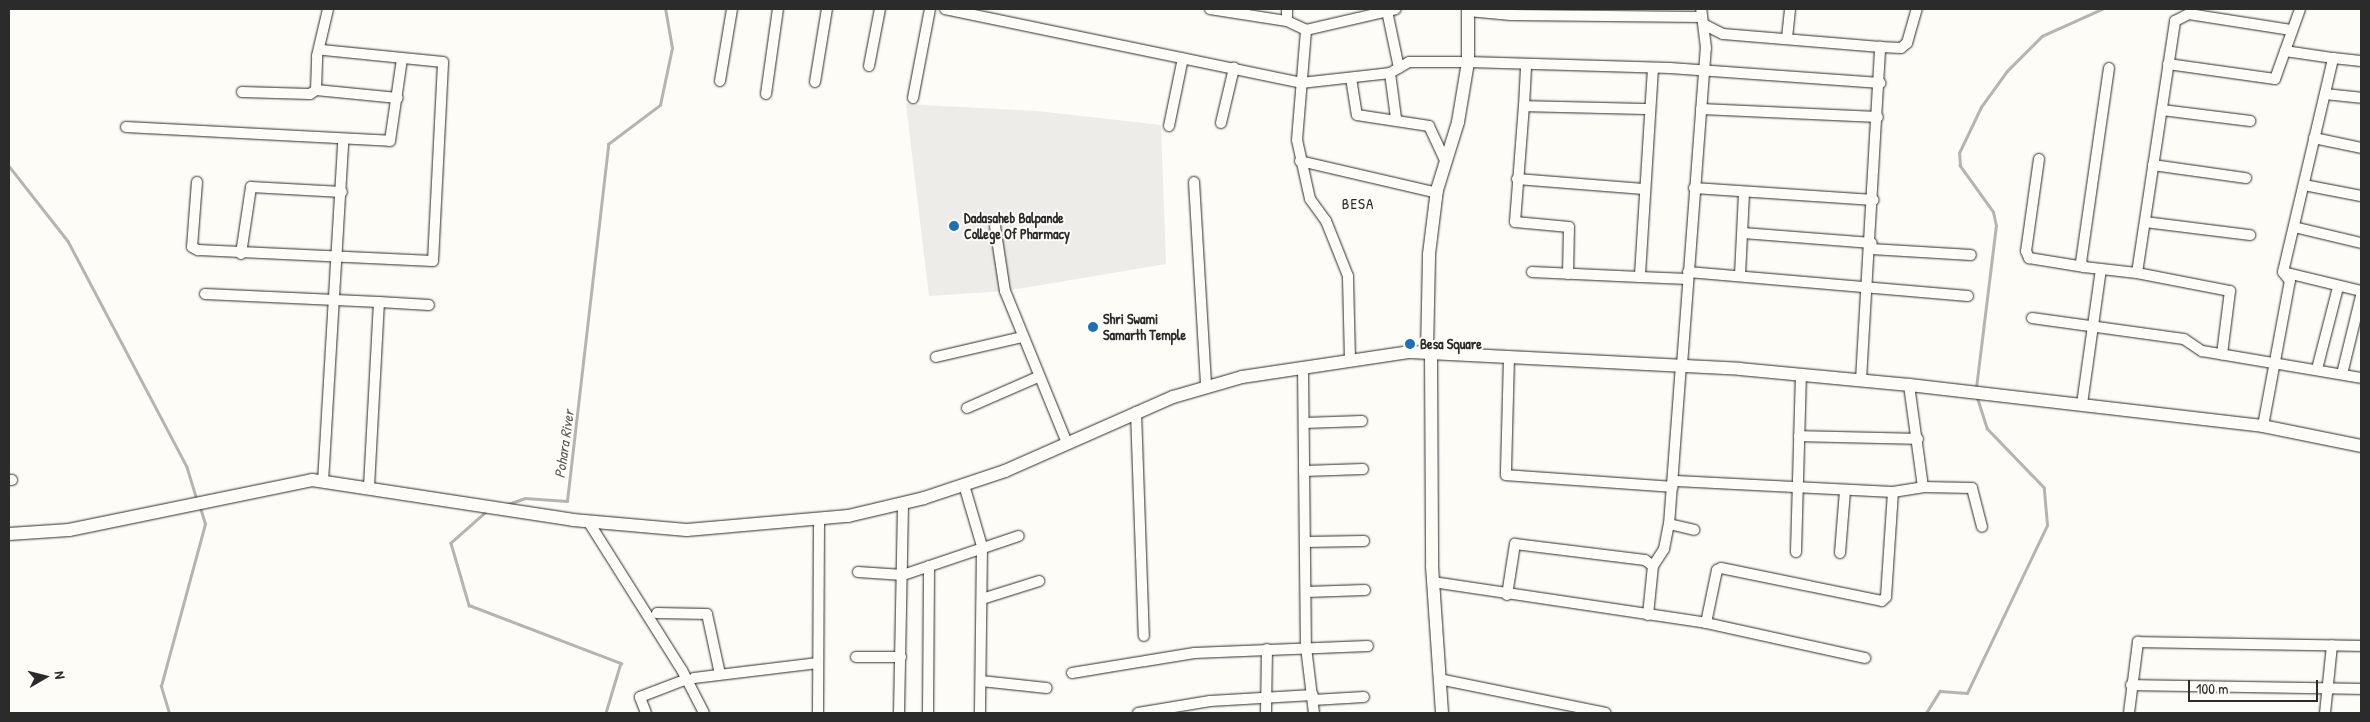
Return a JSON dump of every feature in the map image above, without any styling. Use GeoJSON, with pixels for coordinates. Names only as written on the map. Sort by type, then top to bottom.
{"type":"FeatureCollection","features":[{"type":"Feature","properties":{"kind":"street"},"geometry":{"type":"LineString","coordinates":[[316,90],[317,56],[322,50],[328,9]]}},
{"type":"Feature","properties":{"kind":"street"},"geometry":{"type":"LineString","coordinates":[[720,81],[732,9]]}},
{"type":"Feature","properties":{"kind":"street"},"geometry":{"type":"LineString","coordinates":[[766,94],[778,9]]}},
{"type":"Feature","properties":{"kind":"street"},"geometry":{"type":"LineString","coordinates":[[814,82],[827,9]]}},
{"type":"Feature","properties":{"kind":"street"},"geometry":{"type":"LineString","coordinates":[[869,66],[880,9]]}},
{"type":"Feature","properties":{"kind":"street"},"geometry":{"type":"LineString","coordinates":[[912,98],[930,9]]}},
{"type":"Feature","properties":{"kind":"street"},"geometry":{"type":"LineString","coordinates":[[945,9],[1301,83],[1351,78],[1395,70],[1408,62],[1468,62],[1526,67],[1653,68],[1880,83]]}},
{"type":"Feature","properties":{"kind":"street"},"geometry":{"type":"LineString","coordinates":[[1210,9],[1287,21],[1306,30],[1391,10],[1396,118]]}},
{"type":"Feature","properties":{"kind":"street"},"geometry":{"type":"LineString","coordinates":[[1287,9],[1287,21]]}},
{"type":"Feature","properties":{"kind":"street"},"geometry":{"type":"LineString","coordinates":[[1788,38],[1790,9]]}},
{"type":"Feature","properties":{"kind":"street"},"geometry":{"type":"LineString","coordinates":[[1442,713],[1433,582],[1429,254],[1437,194],[1458,122],[1468,62],[1468,10],[1702,17],[1723,34],[1901,48],[1907,43],[1917,9]]}},
{"type":"Feature","properties":{"kind":"street"},"geometry":{"type":"LineString","coordinates":[[2168,64],[2275,79],[2300,9]]}},
{"type":"Feature","properties":{"kind":"street"},"geometry":{"type":"LineString","coordinates":[[2137,273],[2168,64],[2180,16],[2291,30]]}},
{"type":"Feature","properties":{"kind":"street"},"geometry":{"type":"LineString","coordinates":[[1648,615],[1653,566],[1664,549],[1674,484],[1704,71],[1702,17]]}},
{"type":"Feature","properties":{"kind":"street"},"geometry":{"type":"LineString","coordinates":[[1306,30],[1301,83],[1300,161],[1310,199],[1326,221],[1348,276],[1350,360]]}},
{"type":"Feature","properties":{"kind":"street"},"geometry":{"type":"LineString","coordinates":[[1861,380],[1872,246],[1880,47]]}},
{"type":"Feature","properties":{"kind":"street"},"geometry":{"type":"LineString","coordinates":[[197,182],[192,248],[240,254],[337,260],[433,261],[444,62],[322,50]]}},
{"type":"Feature","properties":{"kind":"street"},"geometry":{"type":"LineString","coordinates":[[2285,50],[2361,61]]}},
{"type":"Feature","properties":{"kind":"street"},"geometry":{"type":"LineString","coordinates":[[1169,126],[1183,58]]}},
{"type":"Feature","properties":{"kind":"street"},"geometry":{"type":"LineString","coordinates":[[2283,272],[2333,58]]}},
{"type":"Feature","properties":{"kind":"street"},"geometry":{"type":"LineString","coordinates":[[126,127],[343,141],[390,141],[398,98],[402,59]]}},
{"type":"Feature","properties":{"kind":"street"},"geometry":{"type":"LineString","coordinates":[[1526,67],[1515,222],[1569,227],[1568,274]]}},
{"type":"Feature","properties":{"kind":"street"},"geometry":{"type":"LineString","coordinates":[[1222,123],[1234,68]]}},
{"type":"Feature","properties":{"kind":"street"},"geometry":{"type":"LineString","coordinates":[[1640,277],[1653,68]]}},
{"type":"Feature","properties":{"kind":"street"},"geometry":{"type":"LineString","coordinates":[[2084,267],[2109,68]]}},
{"type":"Feature","properties":{"kind":"street"},"geometry":{"type":"LineString","coordinates":[[1351,78],[1357,115],[1396,118],[1429,126],[1446,160]]}},
{"type":"Feature","properties":{"kind":"street"},"geometry":{"type":"LineString","coordinates":[[242,92],[310,94],[316,90],[398,98]]}},
{"type":"Feature","properties":{"kind":"street"},"geometry":{"type":"LineString","coordinates":[[2324,94],[2361,98]]}},
{"type":"Feature","properties":{"kind":"street"},"geometry":{"type":"LineString","coordinates":[[1524,106],[1650,109]]}},
{"type":"Feature","properties":{"kind":"street"},"geometry":{"type":"LineString","coordinates":[[1701,109],[1878,117]]}},
{"type":"Feature","properties":{"kind":"street"},"geometry":{"type":"LineString","coordinates":[[2162,110],[2250,121]]}},
{"type":"Feature","properties":{"kind":"street"},"geometry":{"type":"LineString","coordinates":[[2314,138],[2361,148]]}},
{"type":"Feature","properties":{"kind":"street"},"geometry":{"type":"LineString","coordinates":[[323,482],[342,192],[343,141]]}},
{"type":"Feature","properties":{"kind":"street"},"geometry":{"type":"LineString","coordinates":[[2039,159],[2026,251],[2030,258],[2137,273],[2230,291],[2222,354]]}},
{"type":"Feature","properties":{"kind":"street"},"geometry":{"type":"LineString","coordinates":[[1300,161],[1437,194]]}},
{"type":"Feature","properties":{"kind":"street"},"geometry":{"type":"LineString","coordinates":[[2154,166],[2246,178]]}},
{"type":"Feature","properties":{"kind":"street"},"geometry":{"type":"LineString","coordinates":[[1517,179],[1644,189]]}},
{"type":"Feature","properties":{"kind":"street"},"geometry":{"type":"LineString","coordinates":[[1194,182],[1206,387]]}},
{"type":"Feature","properties":{"kind":"street"},"geometry":{"type":"LineString","coordinates":[[2304,184],[2361,196]]}},
{"type":"Feature","properties":{"kind":"street"},"geometry":{"type":"LineString","coordinates":[[240,254],[251,186],[342,192]]}},
{"type":"Feature","properties":{"kind":"street"},"geometry":{"type":"LineString","coordinates":[[1694,188],[1744,193],[1874,200]]}},
{"type":"Feature","properties":{"kind":"street"},"geometry":{"type":"LineString","coordinates":[[1740,275],[1744,193]]}},
{"type":"Feature","properties":{"kind":"street"},"geometry":{"type":"LineString","coordinates":[[2145,222],[2250,235]]}},
{"type":"Feature","properties":{"kind":"street"},"geometry":{"type":"LineString","coordinates":[[995,226],[1005,291],[1066,443]]}},
{"type":"Feature","properties":{"kind":"street"},"geometry":{"type":"LineString","coordinates":[[2294,227],[2361,243]]}},
{"type":"Feature","properties":{"kind":"street"},"geometry":{"type":"LineString","coordinates":[[1743,233],[1971,254]]}},
{"type":"Feature","properties":{"kind":"street"},"geometry":{"type":"LineString","coordinates":[[2082,404],[2101,269]]}},
{"type":"Feature","properties":{"kind":"street"},"geometry":{"type":"LineString","coordinates":[[1532,272],[1640,277],[1740,275],[1868,284],[1968,296]]}},
{"type":"Feature","properties":{"kind":"street"},"geometry":{"type":"LineString","coordinates":[[2283,272],[2338,287],[2361,291]]}},
{"type":"Feature","properties":{"kind":"street"},"geometry":{"type":"LineString","coordinates":[[2263,426],[2290,281],[2283,272]]}},
{"type":"Feature","properties":{"kind":"street"},"geometry":{"type":"LineString","coordinates":[[2317,369],[2338,287]]}},
{"type":"Feature","properties":{"kind":"street"},"geometry":{"type":"LineString","coordinates":[[205,294],[429,304]]}},
{"type":"Feature","properties":{"kind":"street"},"geometry":{"type":"LineString","coordinates":[[2342,374],[2361,296]]}},
{"type":"Feature","properties":{"kind":"street"},"geometry":{"type":"LineString","coordinates":[[369,488],[379,302]]}},
{"type":"Feature","properties":{"kind":"street"},"geometry":{"type":"LineString","coordinates":[[2032,318],[2184,339],[2202,351],[2276,361],[2361,378]]}},
{"type":"Feature","properties":{"kind":"street"},"geometry":{"type":"LineString","coordinates":[[936,357],[1022,337]]}},
{"type":"Feature","properties":{"kind":"street"},"geometry":{"type":"LineString","coordinates":[[9,534],[69,530],[247,491],[323,482],[473,502],[574,520],[687,530],[819,520],[903,503],[964,485],[1136,412],[1206,387],[1303,367],[1429,352],[1682,365],[1861,380],[2263,426],[2361,446]]}},
{"type":"Feature","properties":{"kind":"street"},"geometry":{"type":"LineString","coordinates":[[1509,357],[1506,475],[1674,484],[1797,486],[1893,492],[1923,486],[1974,490],[1982,527]]}},
{"type":"Feature","properties":{"kind":"street"},"geometry":{"type":"LineString","coordinates":[[1303,367],[1306,647],[1314,713]]}},
{"type":"Feature","properties":{"kind":"street"},"geometry":{"type":"LineString","coordinates":[[1796,552],[1800,375]]}},
{"type":"Feature","properties":{"kind":"street"},"geometry":{"type":"LineString","coordinates":[[967,408],[1038,377]]}},
{"type":"Feature","properties":{"kind":"street"},"geometry":{"type":"LineString","coordinates":[[1909,385],[1918,438],[1923,486]]}},
{"type":"Feature","properties":{"kind":"street"},"geometry":{"type":"LineString","coordinates":[[1136,412],[1144,636]]}},
{"type":"Feature","properties":{"kind":"street"},"geometry":{"type":"LineString","coordinates":[[1304,423],[1362,421]]}},
{"type":"Feature","properties":{"kind":"street"},"geometry":{"type":"LineString","coordinates":[[1799,436],[1918,438]]}},
{"type":"Feature","properties":{"kind":"street"},"geometry":{"type":"LineString","coordinates":[[1304,471],[1363,469]]}},
{"type":"Feature","properties":{"kind":"street"},"geometry":{"type":"LineString","coordinates":[[964,485],[982,548],[980,713]]}},
{"type":"Feature","properties":{"kind":"street"},"geometry":{"type":"LineString","coordinates":[[1840,553],[1845,490]]}},
{"type":"Feature","properties":{"kind":"street"},"geometry":{"type":"LineString","coordinates":[[1706,623],[1716,570],[1721,568],[1882,601],[1886,597],[1893,492]]}},
{"type":"Feature","properties":{"kind":"street"},"geometry":{"type":"LineString","coordinates":[[899,713],[903,503]]}},
{"type":"Feature","properties":{"kind":"street"},"geometry":{"type":"LineString","coordinates":[[818,713],[819,520]]}},
{"type":"Feature","properties":{"kind":"street"},"geometry":{"type":"LineString","coordinates":[[588,521],[690,678],[704,713]]}},
{"type":"Feature","properties":{"kind":"street"},"geometry":{"type":"LineString","coordinates":[[1669,524],[1694,530]]}},
{"type":"Feature","properties":{"kind":"street"},"geometry":{"type":"LineString","coordinates":[[858,572],[903,575],[1019,536]]}},
{"type":"Feature","properties":{"kind":"street"},"geometry":{"type":"LineString","coordinates":[[1305,542],[1364,542]]}},
{"type":"Feature","properties":{"kind":"street"},"geometry":{"type":"LineString","coordinates":[[1507,595],[1510,554],[1516,544],[1645,560],[1653,566]]}},
{"type":"Feature","properties":{"kind":"street"},"geometry":{"type":"LineString","coordinates":[[928,713],[930,566]]}},
{"type":"Feature","properties":{"kind":"street"},"geometry":{"type":"LineString","coordinates":[[982,600],[1039,581]]}},
{"type":"Feature","properties":{"kind":"street"},"geometry":{"type":"LineString","coordinates":[[1433,582],[1507,595],[1706,623],[1865,658]]}},
{"type":"Feature","properties":{"kind":"street"},"geometry":{"type":"LineString","coordinates":[[1306,592],[1365,590]]}},
{"type":"Feature","properties":{"kind":"street"},"geometry":{"type":"LineString","coordinates":[[657,613],[707,614],[720,674]]}},
{"type":"Feature","properties":{"kind":"street"},"geometry":{"type":"LineString","coordinates":[[2129,713],[2131,685],[2138,642],[2361,646]]}},
{"type":"Feature","properties":{"kind":"street"},"geometry":{"type":"LineString","coordinates":[[2325,713],[2332,645]]}},
{"type":"Feature","properties":{"kind":"street"},"geometry":{"type":"LineString","coordinates":[[1072,672],[1194,653],[1267,648],[1368,646]]}},
{"type":"Feature","properties":{"kind":"street"},"geometry":{"type":"LineString","coordinates":[[1266,713],[1267,648]]}},
{"type":"Feature","properties":{"kind":"street"},"geometry":{"type":"LineString","coordinates":[[856,657],[901,657]]}},
{"type":"Feature","properties":{"kind":"street"},"geometry":{"type":"LineString","coordinates":[[646,713],[640,697],[690,678],[818,663]]}},
{"type":"Feature","properties":{"kind":"street"},"geometry":{"type":"LineString","coordinates":[[1439,679],[1606,713]]}},
{"type":"Feature","properties":{"kind":"street"},"geometry":{"type":"LineString","coordinates":[[981,681],[1047,688]]}},
{"type":"Feature","properties":{"kind":"street"},"geometry":{"type":"LineString","coordinates":[[2131,685],[2361,689]]}},
{"type":"Feature","properties":{"kind":"street"},"geometry":{"type":"LineString","coordinates":[[1138,713],[1210,701],[1265,698],[1364,697]]}},
{"type":"Feature","properties":{"kind":"shaded area"},"geometry":{"type":"Polygon","coordinates":[[[906,104],[1037,111],[1161,125],[1166,264],[1005,291],[929,296],[906,104]]]}},
{"type":"Feature","properties":{"kind":"waterway","name":"Pohara River"},"geometry":{"type":"LineString","coordinates":[[505,505],[525,498],[567,501],[608,144],[660,105],[672,48],[665,9]]}},
{"type":"Feature","properties":{"kind":"waterway"},"geometry":{"type":"LineString","coordinates":[[1976,388],[1996,226],[1993,212],[1960,166],[1959,153],[1981,107],[2007,71],[2042,36],[2102,9]]}},
{"type":"Feature","properties":{"kind":"waterway"},"geometry":{"type":"LineString","coordinates":[[9,166],[68,241],[187,467],[197,500]]}},
{"type":"Feature","properties":{"kind":"waterway"},"geometry":{"type":"LineString","coordinates":[[1926,713],[1940,691],[1967,693],[2047,525],[2044,488],[1987,429],[1977,398]]}},
{"type":"Feature","properties":{"kind":"waterway"},"geometry":{"type":"LineString","coordinates":[[169,713],[161,686],[205,524],[200,508]]}},
{"type":"Feature","properties":{"kind":"waterway","name":"Pohara River"},"geometry":{"type":"LineString","coordinates":[[486,512],[451,543],[469,605],[621,663],[606,713]]}},
{"type":"Feature","properties":{"kind":"place","name":"Dadasaheb Balpande College Of Pharmacy"},"geometry":{"type":"Point","coordinates":[954,226]}},
{"type":"Feature","properties":{"kind":"place","name":"Shri Swami Samarth Temple"},"geometry":{"type":"Point","coordinates":[1093,327]}},
{"type":"Feature","properties":{"kind":"place","name":"Besa Square"},"geometry":{"type":"Point","coordinates":[1410,344]}},
{"type":"Feature","properties":{"kind":"district","name":"BESA"},"geometry":{"type":"Point","coordinates":[1358,204]}}]}
